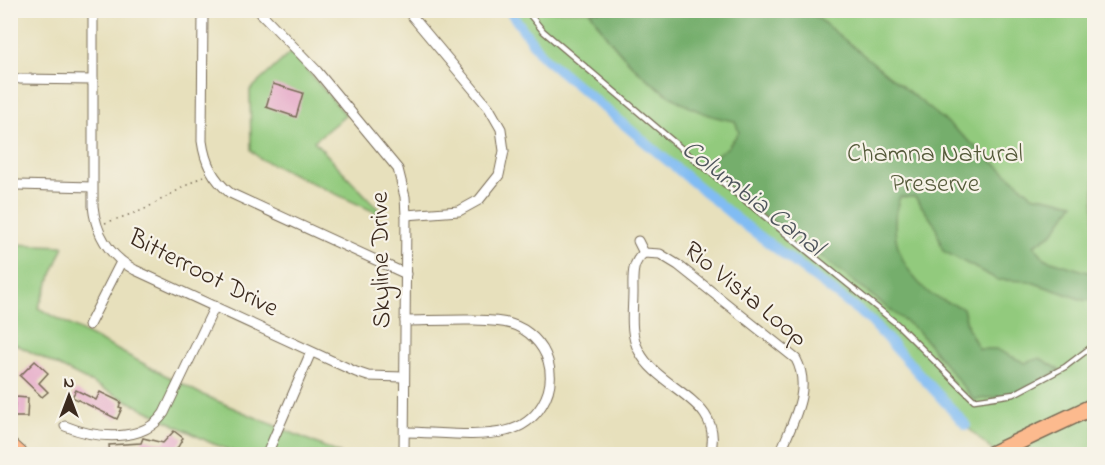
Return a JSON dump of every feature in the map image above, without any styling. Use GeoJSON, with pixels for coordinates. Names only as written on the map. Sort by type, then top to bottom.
{"type":"FeatureCollection","features":[{"type":"Feature","properties":{"kind":"highway"},"geometry":{"type":"LineString","coordinates":[[992,454],[1095,406]]}},
{"type":"Feature","properties":{"kind":"main road"},"geometry":{"type":"LineString","coordinates":[[10,445],[20,454]]}},
{"type":"Feature","properties":{"kind":"street","name":"Bitterroot Drive"},"geometry":{"type":"LineString","coordinates":[[93,10],[92,187],[96,227],[109,250],[121,262],[311,352],[368,376],[404,378]]}},
{"type":"Feature","properties":{"kind":"street"},"geometry":{"type":"LineString","coordinates":[[203,10],[202,141],[210,172],[230,194],[406,274]]}},
{"type":"Feature","properties":{"kind":"street","name":"Skyline Drive"},"geometry":{"type":"LineString","coordinates":[[258,10],[317,71],[398,169],[405,197],[406,215],[404,454]]}},
{"type":"Feature","properties":{"kind":"street"},"geometry":{"type":"LineString","coordinates":[[406,215],[459,211],[479,200],[499,175],[504,151],[501,129],[489,108],[407,10]]}},
{"type":"Feature","properties":{"kind":"street"},"geometry":{"type":"LineString","coordinates":[[20,79],[93,80]]}},
{"type":"Feature","properties":{"kind":"street"},"geometry":{"type":"LineString","coordinates":[[18,185],[92,187]]}},
{"type":"Feature","properties":{"kind":"street","name":"Rio Vista Loop"},"geometry":{"type":"LineString","coordinates":[[638,241],[644,253]]}},
{"type":"Feature","properties":{"kind":"street","name":"Rio Vista Loop"},"geometry":{"type":"LineString","coordinates":[[710,454],[712,428],[706,413],[644,359],[634,340],[633,272],[638,258],[644,253],[660,254],[678,265],[796,359],[802,370],[804,391],[780,454]]}},
{"type":"Feature","properties":{"kind":"street"},"geometry":{"type":"LineString","coordinates":[[89,325],[121,262]]}},
{"type":"Feature","properties":{"kind":"street"},"geometry":{"type":"LineString","coordinates":[[65,426],[101,436],[134,433],[155,424],[164,413],[215,306]]}},
{"type":"Feature","properties":{"kind":"street"},"geometry":{"type":"LineString","coordinates":[[405,321],[511,324],[532,335],[546,354],[550,380],[542,407],[531,418],[506,431],[405,432]]}},
{"type":"Feature","properties":{"kind":"street"},"geometry":{"type":"LineString","coordinates":[[267,454],[311,352]]}},
{"type":"Feature","properties":{"kind":"lane"},"geometry":{"type":"LineString","coordinates":[[526,10],[543,31],[695,160],[897,324],[974,400],[1014,394],[1065,367],[1095,345]]}},
{"type":"Feature","properties":{"kind":"path"},"geometry":{"type":"LineString","coordinates":[[96,227],[143,210],[210,172]]}},
{"type":"Feature","properties":{"kind":"green space","name":"Chamna Natural Preserve"},"geometry":{"type":"Polygon","coordinates":[[[509,11],[1094,11],[1094,454],[996,454],[965,425],[869,319],[737,219],[542,56],[509,11]]]}},
{"type":"Feature","properties":{"kind":"green space"},"geometry":{"type":"Polygon","coordinates":[[[590,11],[809,11],[949,124],[1032,195],[1074,203],[1053,233],[1034,245],[1045,259],[1094,274],[1094,301],[1083,300],[1028,281],[998,280],[943,251],[935,225],[915,197],[900,197],[896,211],[896,237],[910,272],[929,293],[963,308],[968,328],[979,349],[996,349],[1025,363],[1040,358],[1060,370],[1014,394],[974,400],[919,332],[786,229],[732,196],[718,178],[712,158],[728,147],[739,132],[735,121],[691,108],[651,82],[617,49],[590,11]]]}},
{"type":"Feature","properties":{"kind":"green space"},"geometry":{"type":"Polygon","coordinates":[[[291,52],[346,115],[314,141],[380,211],[379,214],[260,159],[251,150],[250,90],[291,52]]]}},
{"type":"Feature","properties":{"kind":"green space"},"geometry":{"type":"Polygon","coordinates":[[[10,244],[64,246],[38,308],[201,394],[341,454],[239,454],[209,442],[11,342],[10,244]]]}},
{"type":"Feature","properties":{"kind":"building"},"geometry":{"type":"Polygon","coordinates":[[[273,84],[303,93],[296,117],[266,107],[273,84]]]}},
{"type":"Feature","properties":{"kind":"building"},"geometry":{"type":"Polygon","coordinates":[[[35,361],[48,373],[39,383],[48,392],[42,397],[20,376],[35,361]]]}},
{"type":"Feature","properties":{"kind":"building"},"geometry":{"type":"Polygon","coordinates":[[[76,390],[96,400],[100,392],[121,402],[119,407],[122,408],[117,419],[72,397],[76,390]]]}},
{"type":"Feature","properties":{"kind":"building"},"geometry":{"type":"Polygon","coordinates":[[[15,397],[28,398],[27,417],[14,417],[15,397]]]}},
{"type":"Feature","properties":{"kind":"building"},"geometry":{"type":"Polygon","coordinates":[[[174,431],[183,438],[174,454],[145,454],[133,448],[134,454],[110,454],[109,445],[141,443],[143,438],[163,443],[174,431]]]}},
{"type":"Feature","properties":{"kind":"waterway","name":"Columbia Canal"},"geometry":{"type":"LineString","coordinates":[[509,10],[542,56],[737,219],[869,319],[966,425]]}}]}
